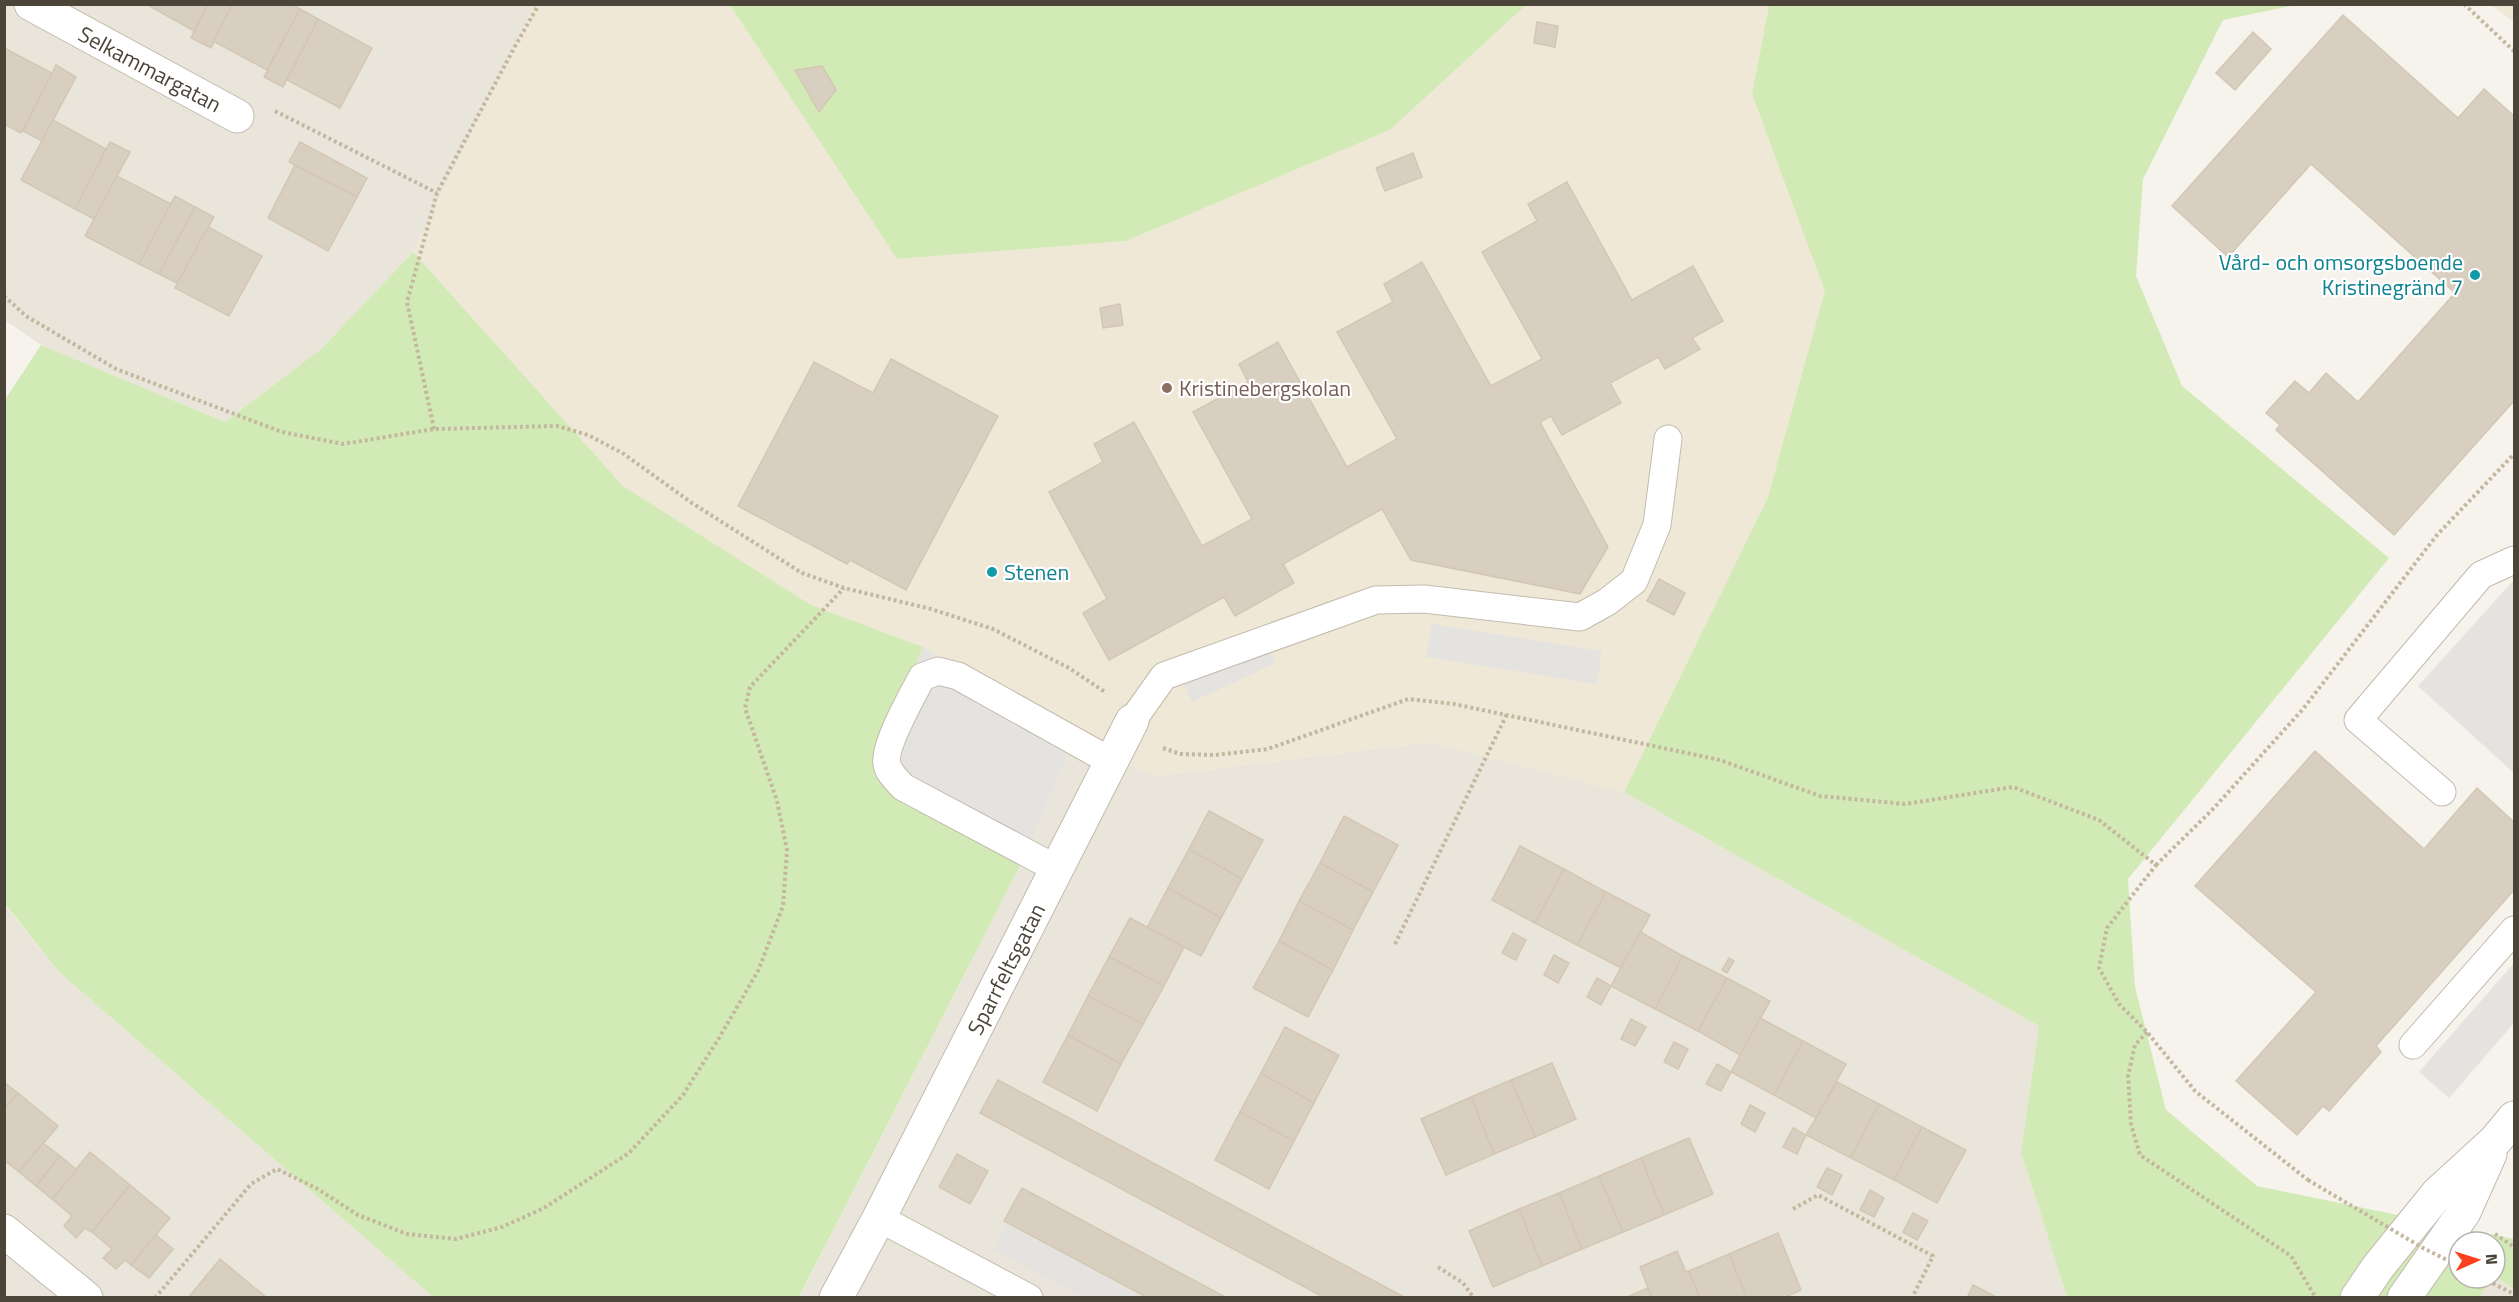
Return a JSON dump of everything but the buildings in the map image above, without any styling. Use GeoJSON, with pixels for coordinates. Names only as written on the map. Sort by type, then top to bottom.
{"type":"FeatureCollection","features":[{"type":"Feature","properties":{"kind":"street","name":"Selkammargatan"},"geometry":{"type":"LineString","coordinates":[[31,4],[237,116]]}},
{"type":"Feature","properties":{"kind":"street","name":"Sparrfeltsgatan"},"geometry":{"type":"LineString","coordinates":[[836,1298],[1132,721]]}},
{"type":"Feature","properties":{"kind":"street"},"geometry":{"type":"LineString","coordinates":[[2357,1298],[2378,1267],[2437,1194],[2505,1129]]}},
{"type":"Feature","properties":{"kind":"street"},"geometry":{"type":"LineString","coordinates":[[2404,1298],[2463,1212],[2505,1129]]}},
{"type":"Feature","properties":{"kind":"street"},"geometry":{"type":"LineString","coordinates":[[4,1231],[86,1298]]}},
{"type":"Feature","properties":{"kind":"lane"},"geometry":{"type":"LineString","coordinates":[[1132,721],[1164,675],[1376,600],[1424,600],[1580,617],[1607,602],[1634,581],[1657,525],[1668,439]]}},
{"type":"Feature","properties":{"kind":"lane"},"geometry":{"type":"LineString","coordinates":[[2442,792],[2358,720],[2481,575],[2514,560]]}},
{"type":"Feature","properties":{"kind":"lane"},"geometry":{"type":"LineString","coordinates":[[1057,869],[903,787],[891,775],[886,762],[893,736],[922,677],[938,671],[958,676],[1112,762]]}},
{"type":"Feature","properties":{"kind":"lane"},"geometry":{"type":"LineString","coordinates":[[2414,1045],[2514,930]]}},
{"type":"Feature","properties":{"kind":"lane"},"geometry":{"type":"LineString","coordinates":[[879,1218],[1029,1298]]}},
{"type":"Feature","properties":{"kind":"path"},"geometry":{"type":"LineString","coordinates":[[434,429],[407,302],[437,193],[540,4]]}},
{"type":"Feature","properties":{"kind":"path"},"geometry":{"type":"LineString","coordinates":[[2464,4],[2514,51]]}},
{"type":"Feature","properties":{"kind":"path"},"geometry":{"type":"LineString","coordinates":[[237,116],[277,110],[437,193]]}},
{"type":"Feature","properties":{"kind":"path"},"geometry":{"type":"LineString","coordinates":[[2156,865],[2213,809],[2303,709],[2437,535],[2514,454]]}},
{"type":"Feature","properties":{"kind":"path"},"geometry":{"type":"LineString","coordinates":[[155,1298],[251,1184],[277,1169],[316,1188],[358,1215],[407,1234],[456,1239],[502,1227],[544,1208],[629,1153],[683,1095],[719,1038],[758,971],[783,906],[787,850],[777,801],[745,708],[750,687],[844,588]]}},
{"type":"Feature","properties":{"kind":"path"},"geometry":{"type":"LineString","coordinates":[[1395,944],[1507,714]]}},
{"type":"Feature","properties":{"kind":"path"},"geometry":{"type":"LineString","coordinates":[[2147,1032],[2135,1045],[2128,1076],[2131,1124],[2140,1155],[2291,1256],[2316,1298]]}},
{"type":"Feature","properties":{"kind":"path"},"geometry":{"type":"LineString","coordinates":[[2308,1180],[2447,1260]]}},
{"type":"Feature","properties":{"kind":"path"},"geometry":{"type":"LineString","coordinates":[[1793,1209],[1818,1195],[1933,1256],[1912,1298]]}},
{"type":"Feature","properties":{"kind":"path"},"geometry":{"type":"LineString","coordinates":[[2487,1228],[2514,1247]]}},
{"type":"Feature","properties":{"kind":"path"},"geometry":{"type":"LineString","coordinates":[[1438,1267],[1463,1283],[1474,1298]]}},
{"type":"Feature","properties":{"kind":"shaded area","name":"Kristinebergskolan"},"geometry":{"type":"Polygon","coordinates":[[[1769,4],[1752,94],[1826,291],[1768,497],[1624,792],[1429,742],[1156,776],[1074,741],[923,647],[811,605],[623,486],[413,252],[535,5],[730,5],[897,259],[1126,241],[1390,130],[1526,5],[1769,4]]]}},
{"type":"Feature","properties":{"kind":"shaded area"},"geometry":{"type":"Polygon","coordinates":[[[4,5],[535,5],[413,252],[321,349],[225,422],[41,345],[5,320],[4,5]]]}},
{"type":"Feature","properties":{"kind":"shaded area"},"geometry":{"type":"Polygon","coordinates":[[[2491,5],[2514,5],[2514,22],[2491,5]]]}},
{"type":"Feature","properties":{"kind":"shaded area"},"geometry":{"type":"Polygon","coordinates":[[[2514,580],[2514,773],[2418,686],[2514,580]]]}},
{"type":"Feature","properties":{"kind":"shaded area"},"geometry":{"type":"Polygon","coordinates":[[[1432,624],[1602,651],[1597,684],[1426,657],[1432,624]]]}},
{"type":"Feature","properties":{"kind":"shaded area"},"geometry":{"type":"Polygon","coordinates":[[[1265,640],[1276,663],[1192,702],[1182,678],[1265,640]]]}},
{"type":"Feature","properties":{"kind":"shaded area"},"geometry":{"type":"Polygon","coordinates":[[[923,647],[1074,741],[1023,860],[874,774],[923,647]]]}},
{"type":"Feature","properties":{"kind":"shaded area"},"geometry":{"type":"Polygon","coordinates":[[[1074,741],[1156,776],[1429,742],[1624,792],[2039,1026],[2021,1152],[2067,1297],[799,1298],[1023,860],[1074,741]]]}},
{"type":"Feature","properties":{"kind":"shaded area"},"geometry":{"type":"Polygon","coordinates":[[[4,904],[60,973],[433,1297],[5,1297],[4,904]]]}},
{"type":"Feature","properties":{"kind":"shaded area"},"geometry":{"type":"Polygon","coordinates":[[[2514,963],[2514,1023],[2449,1098],[2419,1072],[2514,963]]]}},
{"type":"Feature","properties":{"kind":"shaded area"},"geometry":{"type":"Polygon","coordinates":[[[1006,1224],[1145,1297],[1082,1297],[993,1250],[1006,1224]]]}},
{"type":"Feature","properties":{"kind":"shaded area"},"geometry":{"type":"Polygon","coordinates":[[[2507,1284],[2514,1289],[2514,1297],[2480,1297],[2484,1290],[2507,1290],[2507,1284]]]}},
{"type":"Feature","properties":{"kind":"green space"},"geometry":{"type":"Polygon","coordinates":[[[730,5],[1526,5],[1390,130],[1126,241],[897,259],[730,5]]]}},
{"type":"Feature","properties":{"kind":"green space"},"geometry":{"type":"Polygon","coordinates":[[[1769,5],[2295,5],[2223,20],[2143,179],[2136,276],[2182,386],[2389,558],[2128,879],[2135,987],[2166,1110],[2257,1186],[2470,1230],[2447,1230],[2447,1290],[2484,1290],[2480,1297],[2067,1297],[2021,1152],[2039,1026],[1624,792],[1768,497],[1825,291],[1752,94],[1769,5]]]}},
{"type":"Feature","properties":{"kind":"green space"},"geometry":{"type":"Polygon","coordinates":[[[413,252],[623,486],[811,605],[923,647],[874,774],[1023,860],[799,1297],[433,1297],[60,973],[5,904],[4,401],[41,345],[225,422],[321,349],[413,252]]]}},
{"type":"Feature","properties":{"kind":"green space"},"geometry":{"type":"Polygon","coordinates":[[[2507,1238],[2514,1239],[2514,1289],[2507,1284],[2507,1238]]]}},
{"type":"Feature","properties":{"kind":"place","name":"Vård- och omsorgsboende Kristinegränd 7"},"geometry":{"type":"Point","coordinates":[2475,275]}},
{"type":"Feature","properties":{"kind":"place","name":"Kristinebergskolan"},"geometry":{"type":"Point","coordinates":[1167,388]}},
{"type":"Feature","properties":{"kind":"place","name":"Stenen"},"geometry":{"type":"Point","coordinates":[992,572]}}]}
